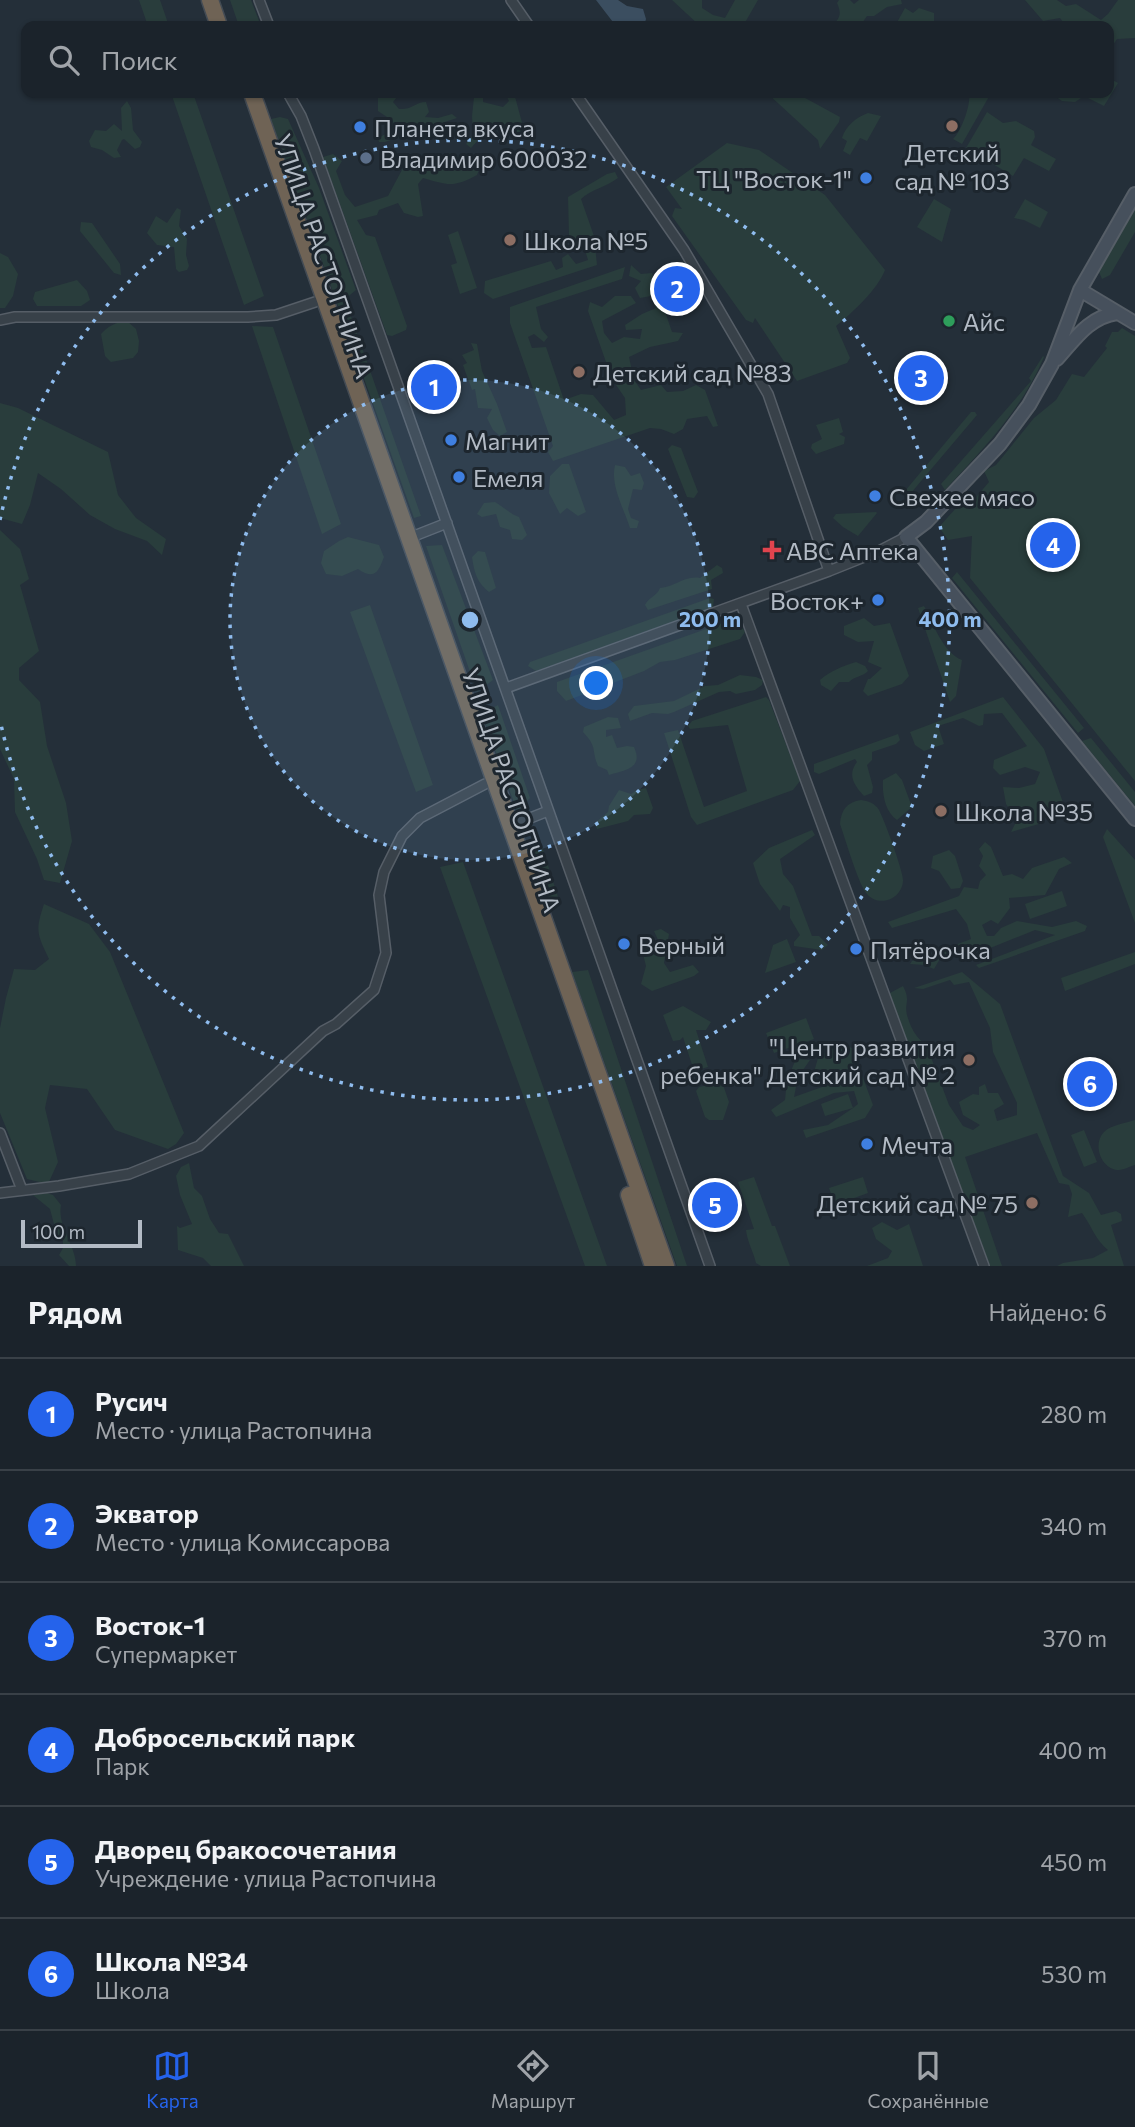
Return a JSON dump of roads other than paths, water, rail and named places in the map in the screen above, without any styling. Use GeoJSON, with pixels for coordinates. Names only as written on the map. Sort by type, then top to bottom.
{"type":"FeatureCollection","features":[{"type":"Feature","properties":{"kind":"highway"},"geometry":{"type":"LineString","coordinates":[[210,0],[217,21]]}},
{"type":"Feature","properties":{"kind":"highway"},"geometry":{"type":"LineString","coordinates":[[219,0],[226,21]]}},
{"type":"Feature","properties":{"kind":"highway","name":"УЛИЦА РАСТОПЧИНА"},"geometry":{"type":"LineString","coordinates":[[245,98],[653,1266]]}},
{"type":"Feature","properties":{"kind":"highway","name":"УЛИЦА РАСТОПЧИНА"},"geometry":{"type":"LineString","coordinates":[[254,98],[666,1266]]}},
{"type":"Feature","properties":{"kind":"main road"},"geometry":{"type":"LineString","coordinates":[[1135,194],[1080,290],[1052,364],[1029,405],[1000,444],[926,522],[906,537],[1135,819]]}},
{"type":"Feature","properties":{"kind":"main road"},"geometry":{"type":"LineString","coordinates":[[1080,290],[1135,323]]}},
{"type":"Feature","properties":{"kind":"main road"},"geometry":{"type":"LineString","coordinates":[[1052,364],[1086,327],[1102,315],[1117,313]]}},
{"type":"Feature","properties":{"kind":"street"},"geometry":{"type":"LineString","coordinates":[[259,0],[267,21]]}},
{"type":"Feature","properties":{"kind":"street"},"geometry":{"type":"LineString","coordinates":[[511,0],[526,21]]}},
{"type":"Feature","properties":{"kind":"street","name":"УЛИЦА РАСТОПЧИНА"},"geometry":{"type":"LineString","coordinates":[[291,98],[309,136],[710,1266]]}},
{"type":"Feature","properties":{"kind":"street"},"geometry":{"type":"LineString","coordinates":[[578,98],[684,250],[768,394],[829,571]]}},
{"type":"Feature","properties":{"kind":"street"},"geometry":{"type":"LineString","coordinates":[[0,320],[15,317],[248,317],[276,315],[315,302]]}},
{"type":"Feature","properties":{"kind":"street"},"geometry":{"type":"LineString","coordinates":[[410,538],[447,523]]}},
{"type":"Feature","properties":{"kind":"street"},"geometry":{"type":"LineString","coordinates":[[506,688],[829,571],[906,537]]}},
{"type":"Feature","properties":{"kind":"street"},"geometry":{"type":"LineString","coordinates":[[741,604],[984,1266]]}},
{"type":"Feature","properties":{"kind":"street"},"geometry":{"type":"LineString","coordinates":[[0,1193],[129,1174],[199,1146],[323,1031],[336,1024],[374,990],[386,953],[379,895],[384,872],[402,836],[420,818],[485,783]]}},
{"type":"Feature","properties":{"kind":"street","name":"УЛИЦА РАСТОПЧИНА"},"geometry":{"type":"LineString","coordinates":[[510,826],[548,811]]}},
{"type":"Feature","properties":{"kind":"street"},"geometry":{"type":"LineString","coordinates":[[0,1133],[22,1190]]}},
{"type":"Feature","properties":{"kind":"street"},"geometry":{"type":"LineString","coordinates":[[638,1223],[645,1266]]}},
{"type":"Feature","properties":{"kind":"water"},"geometry":{"type":"Polygon","coordinates":[[[596,0],[618,0],[627,6],[643,9],[646,19],[645,21],[612,21],[596,0]]]}},
{"type":"Feature","properties":{"kind":"place","name":"Детский сад № 103"},"geometry":{"type":"Point","coordinates":[952,126]}},
{"type":"Feature","properties":{"kind":"place","name":"Планета вкуса"},"geometry":{"type":"Point","coordinates":[360,127]}},
{"type":"Feature","properties":{"kind":"place","name":"Владимир 600032"},"geometry":{"type":"Point","coordinates":[366,158]}},
{"type":"Feature","properties":{"kind":"place","name":"ТЦ \"Восток-1\""},"geometry":{"type":"Point","coordinates":[866,178]}},
{"type":"Feature","properties":{"kind":"place","name":"Школа №5"},"geometry":{"type":"Point","coordinates":[510,240]}},
{"type":"Feature","properties":{"kind":"place","name":"Экватор"},"geometry":{"type":"Point","coordinates":[677,289]}},
{"type":"Feature","properties":{"kind":"place","name":"Айс"},"geometry":{"type":"Point","coordinates":[949,321]}},
{"type":"Feature","properties":{"kind":"place","name":"Детский сад №83"},"geometry":{"type":"Point","coordinates":[579,372]}},
{"type":"Feature","properties":{"kind":"place","name":"Восток-1"},"geometry":{"type":"Point","coordinates":[921,378]}},
{"type":"Feature","properties":{"kind":"place","name":"Русич"},"geometry":{"type":"Point","coordinates":[434,387]}},
{"type":"Feature","properties":{"kind":"place","name":"Магнит"},"geometry":{"type":"Point","coordinates":[451,440]}},
{"type":"Feature","properties":{"kind":"place","name":"Емеля"},"geometry":{"type":"Point","coordinates":[459,477]}},
{"type":"Feature","properties":{"kind":"place","name":"Свежее мясо"},"geometry":{"type":"Point","coordinates":[875,496]}},
{"type":"Feature","properties":{"kind":"place","name":"Добросельский парк"},"geometry":{"type":"Point","coordinates":[1053,545]}},
{"type":"Feature","properties":{"kind":"place","name":"ABC Аптека"},"geometry":{"type":"Point","coordinates":[772,550]}},
{"type":"Feature","properties":{"kind":"place","name":"Восток+"},"geometry":{"type":"Point","coordinates":[878,600]}},
{"type":"Feature","properties":{"kind":"place","name":"Школа №35"},"geometry":{"type":"Point","coordinates":[941,811]}},
{"type":"Feature","properties":{"kind":"place","name":"Верный"},"geometry":{"type":"Point","coordinates":[624,944]}},
{"type":"Feature","properties":{"kind":"place","name":"Пятёрочка"},"geometry":{"type":"Point","coordinates":[856,949]}},
{"type":"Feature","properties":{"kind":"place","name":"\"Центр развития ребенка\" Детский сад № 2"},"geometry":{"type":"Point","coordinates":[969,1060]}},
{"type":"Feature","properties":{"kind":"place","name":"Школа №34"},"geometry":{"type":"Point","coordinates":[1090,1084]}},
{"type":"Feature","properties":{"kind":"place","name":"Мечта"},"geometry":{"type":"Point","coordinates":[867,1144]}},
{"type":"Feature","properties":{"kind":"place","name":"Детский сад № 75"},"geometry":{"type":"Point","coordinates":[1032,1203]}},
{"type":"Feature","properties":{"kind":"place","name":"Дворец бракосочетания"},"geometry":{"type":"Point","coordinates":[715,1205]}}]}
